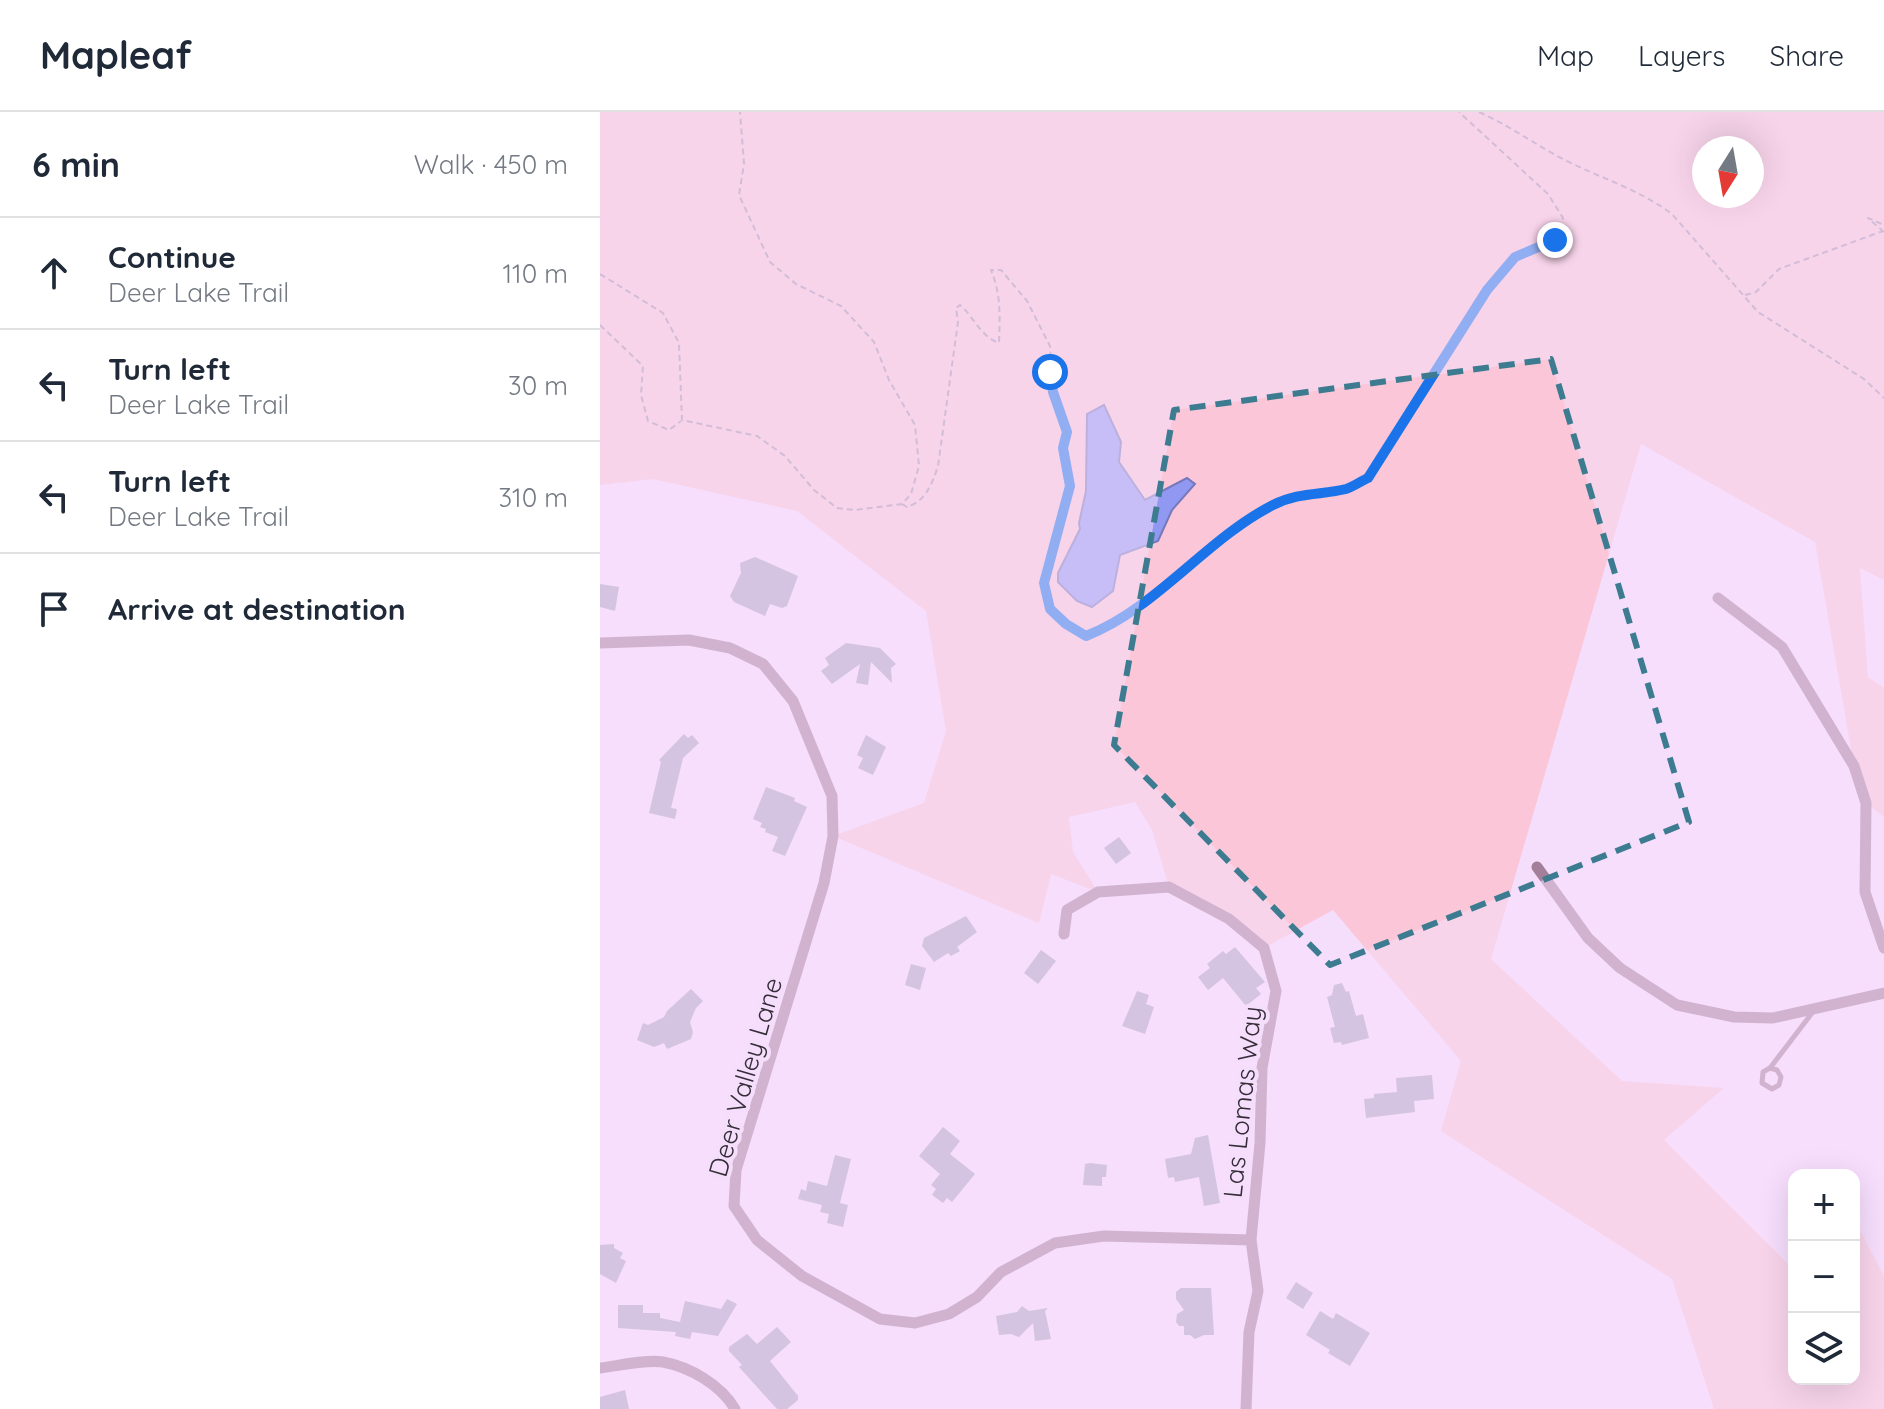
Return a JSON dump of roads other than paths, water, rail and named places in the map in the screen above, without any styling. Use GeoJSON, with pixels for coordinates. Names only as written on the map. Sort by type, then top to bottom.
{"type":"FeatureCollection","features":[{"type":"Feature","properties":{"kind":"street"},"geometry":{"type":"LineString","coordinates":[[1718,598],[1782,647],[1854,766],[1866,803],[1865,892],[1884,948]]}},
{"type":"Feature","properties":{"kind":"street","name":"Deer Valley Lane"},"geometry":{"type":"LineString","coordinates":[[600,643],[689,640],[730,648],[763,664],[793,701],[832,796],[833,836],[824,883],[736,1170],[734,1206],[757,1240],[802,1276],[880,1319],[915,1323],[949,1314],[977,1297],[1001,1272],[1055,1243],[1104,1236],[1251,1240]]}},
{"type":"Feature","properties":{"kind":"street"},"geometry":{"type":"LineString","coordinates":[[1537,867],[1588,938],[1620,968],[1677,1005],[1747,1017],[1773,1018],[1884,993]]}},
{"type":"Feature","properties":{"kind":"street","name":"Las Lomas Way"},"geometry":{"type":"LineString","coordinates":[[1064,934],[1067,910],[1098,892],[1169,887],[1229,919],[1264,948],[1276,991],[1262,1068],[1260,1143],[1251,1240],[1258,1291],[1249,1332],[1246,1409]]}},
{"type":"Feature","properties":{"kind":"street"},"geometry":{"type":"LineString","coordinates":[[600,1368],[661,1361],[702,1376],[735,1409]]}},
{"type":"Feature","properties":{"kind":"lane"},"geometry":{"type":"LineString","coordinates":[[1770,1068],[1777,1070],[1781,1077],[1779,1085],[1772,1089],[1765,1087],[1761,1080],[1763,1072],[1770,1068],[1814,1011]]}},
{"type":"Feature","properties":{"kind":"water"},"geometry":{"type":"Polygon","coordinates":[[[1104,405],[1121,442],[1119,462],[1145,500],[1187,478],[1195,484],[1172,510],[1158,541],[1120,555],[1113,591],[1092,607],[1077,601],[1058,582],[1058,573],[1080,529],[1086,491],[1087,414],[1104,405]]]}}]}
